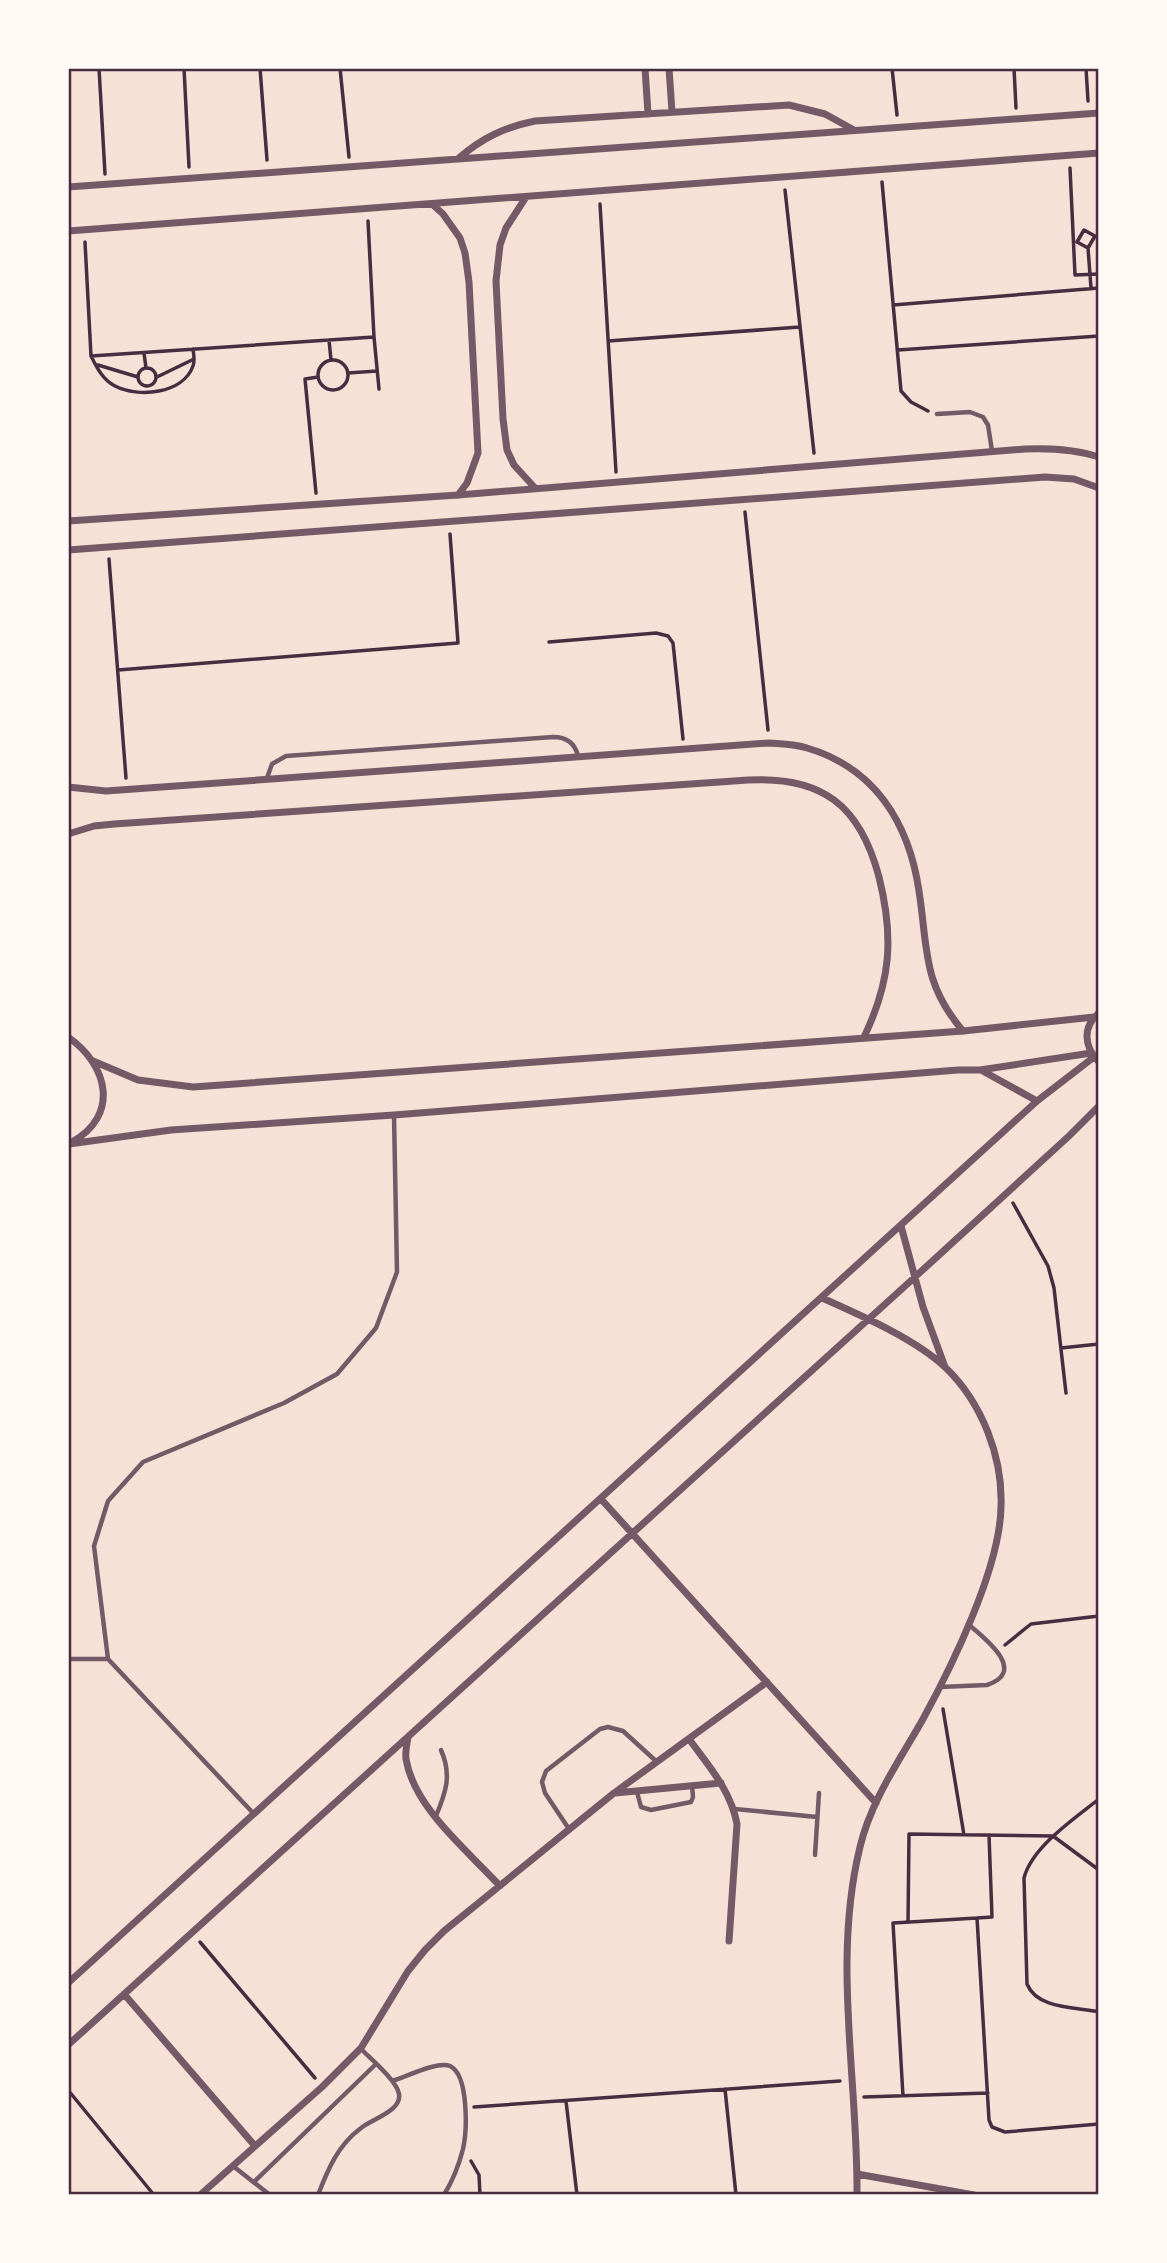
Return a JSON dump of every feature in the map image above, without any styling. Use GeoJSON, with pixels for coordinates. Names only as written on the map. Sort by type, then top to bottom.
{"type":"FeatureCollection","features":[{"type":"Feature","properties":{"kind":"street"},"geometry":{"type":"LineString","coordinates":[[645,68],[648,114]]}},
{"type":"Feature","properties":{"kind":"street"},"geometry":{"type":"LineString","coordinates":[[669,68],[672,112]]}},
{"type":"Feature","properties":{"kind":"street"},"geometry":{"type":"LineString","coordinates":[[458,159],[493,133],[536,121],[789,105],[825,114],[855,131]]}},
{"type":"Feature","properties":{"kind":"street"},"geometry":{"type":"LineString","coordinates":[[68,187],[1099,113]]}},
{"type":"Feature","properties":{"kind":"street"},"geometry":{"type":"LineString","coordinates":[[68,231],[1099,153]]}},
{"type":"Feature","properties":{"kind":"street"},"geometry":{"type":"LineString","coordinates":[[526,197],[506,228],[500,245],[496,281],[507,450],[514,465],[535,488]]}},
{"type":"Feature","properties":{"kind":"street"},"geometry":{"type":"LineString","coordinates":[[432,204],[443,214],[460,239],[469,282],[478,453],[470,476],[458,495]]}},
{"type":"Feature","properties":{"kind":"street"},"geometry":{"type":"LineString","coordinates":[[68,521],[458,495],[1054,448],[1099,457]]}},
{"type":"Feature","properties":{"kind":"street"},"geometry":{"type":"LineString","coordinates":[[68,550],[1045,477],[1074,479],[1099,488]]}},
{"type":"Feature","properties":{"kind":"street"},"geometry":{"type":"LineString","coordinates":[[68,787],[127,790],[769,743],[804,747],[834,757],[860,774],[882,796],[899,822],[919,889],[928,969],[941,1002],[963,1031]]}},
{"type":"Feature","properties":{"kind":"street"},"geometry":{"type":"LineString","coordinates":[[68,834],[94,826],[114,824],[680,784],[777,778],[804,784],[829,796],[850,814],[866,837],[884,897],[888,926],[886,974],[876,1011],[864,1037]]}},
{"type":"Feature","properties":{"kind":"street"},"geometry":{"type":"LineString","coordinates":[[93,1061],[138,1080],[193,1087],[963,1031],[1096,1015]]}},
{"type":"Feature","properties":{"kind":"street"},"geometry":{"type":"LineString","coordinates":[[1095,1057],[1086,1035],[1096,1015]]}},
{"type":"Feature","properties":{"kind":"street"},"geometry":{"type":"LineString","coordinates":[[68,1030],[93,1061],[104,1092],[102,1108],[95,1124],[83,1136],[69,1144]]}},
{"type":"Feature","properties":{"kind":"street"},"geometry":{"type":"LineString","coordinates":[[68,1037],[80,1045]]}},
{"type":"Feature","properties":{"kind":"street"},"geometry":{"type":"LineString","coordinates":[[69,1144],[171,1130],[980,1070],[1095,1057]]}},
{"type":"Feature","properties":{"kind":"street"},"geometry":{"type":"LineString","coordinates":[[68,1983],[1038,1101],[1095,1057]]}},
{"type":"Feature","properties":{"kind":"street"},"geometry":{"type":"LineString","coordinates":[[980,1070],[1038,1101]]}},
{"type":"Feature","properties":{"kind":"street"},"geometry":{"type":"LineString","coordinates":[[68,2045],[915,1277],[1099,1105]]}},
{"type":"Feature","properties":{"kind":"street"},"geometry":{"type":"LineString","coordinates":[[901,1226],[923,1307],[945,1367]]}},
{"type":"Feature","properties":{"kind":"street"},"geometry":{"type":"LineString","coordinates":[[822,1298],[913,1345],[945,1367],[970,1397],[988,1432],[999,1469],[1002,1508],[996,1543],[968,1623],[940,1687],[876,1802],[860,1844],[848,1925],[857,2195]]}},
{"type":"Feature","properties":{"kind":"street"},"geometry":{"type":"LineString","coordinates":[[601,1499],[876,1802]]}},
{"type":"Feature","properties":{"kind":"street"},"geometry":{"type":"LineString","coordinates":[[200,2195],[321,2087],[360,2048],[408,1970],[444,1931],[614,1793],[767,1682]]}},
{"type":"Feature","properties":{"kind":"street"},"geometry":{"type":"LineString","coordinates":[[408,1737],[405,1756],[411,1778],[421,1797],[435,1817],[500,1886]]}},
{"type":"Feature","properties":{"kind":"street"},"geometry":{"type":"LineString","coordinates":[[689,1739],[721,1783],[735,1810],[737,1824],[729,1941]]}},
{"type":"Feature","properties":{"kind":"street"},"geometry":{"type":"LineString","coordinates":[[614,1793],[721,1783]]}},
{"type":"Feature","properties":{"kind":"street"},"geometry":{"type":"LineString","coordinates":[[124,1994],[255,2146]]}},
{"type":"Feature","properties":{"kind":"street"},"geometry":{"type":"LineString","coordinates":[[857,2174],[974,2195]]}},
{"type":"Feature","properties":{"kind":"lane"},"geometry":{"type":"LineString","coordinates":[[937,414],[975,412],[983,417],[988,425],[992,452]]}},
{"type":"Feature","properties":{"kind":"lane"},"geometry":{"type":"LineString","coordinates":[[267,779],[272,764],[286,756],[553,737],[567,739],[578,756]]}},
{"type":"Feature","properties":{"kind":"lane"},"geometry":{"type":"LineString","coordinates":[[254,1814],[108,1659],[94,1546],[108,1501],[143,1462],[284,1403],[337,1374],[376,1328],[397,1272],[394,1115]]}},
{"type":"Feature","properties":{"kind":"lane"},"geometry":{"type":"LineString","coordinates":[[940,1687],[993,1683],[1002,1674],[1002,1656],[968,1623]]}},
{"type":"Feature","properties":{"kind":"lane"},"geometry":{"type":"LineString","coordinates":[[68,1659],[108,1659]]}},
{"type":"Feature","properties":{"kind":"lane"},"geometry":{"type":"LineString","coordinates":[[569,1829],[545,1793],[543,1776],[550,1767],[593,1732],[608,1727],[623,1731],[656,1762]]}},
{"type":"Feature","properties":{"kind":"lane"},"geometry":{"type":"LineString","coordinates":[[435,1817],[449,1779],[441,1750]]}},
{"type":"Feature","properties":{"kind":"lane"},"geometry":{"type":"LineString","coordinates":[[636,1791],[641,1807],[651,1810],[691,1802],[694,1794],[692,1786]]}},
{"type":"Feature","properties":{"kind":"lane"},"geometry":{"type":"LineString","coordinates":[[815,1855],[819,1793]]}},
{"type":"Feature","properties":{"kind":"lane"},"geometry":{"type":"LineString","coordinates":[[735,1810],[817,1816]]}},
{"type":"Feature","properties":{"kind":"lane"},"geometry":{"type":"LineString","coordinates":[[318,2195],[326,2172],[345,2142],[358,2130],[394,2109],[397,2104],[399,2092],[392,2081],[360,2048]]}},
{"type":"Feature","properties":{"kind":"lane"},"geometry":{"type":"LineString","coordinates":[[254,2182],[376,2064]]}},
{"type":"Feature","properties":{"kind":"lane"},"geometry":{"type":"LineString","coordinates":[[392,2081],[437,2065],[449,2066],[461,2080],[465,2108],[463,2147],[454,2178],[444,2195]]}},
{"type":"Feature","properties":{"kind":"lane"},"geometry":{"type":"LineString","coordinates":[[233,2166],[270,2195]]}},
{"type":"Feature","properties":{"kind":"path"},"geometry":{"type":"LineString","coordinates":[[99,68],[106,184]]}},
{"type":"Feature","properties":{"kind":"path"},"geometry":{"type":"LineString","coordinates":[[184,68],[190,178]]}},
{"type":"Feature","properties":{"kind":"path"},"geometry":{"type":"LineString","coordinates":[[260,68],[268,173]]}},
{"type":"Feature","properties":{"kind":"path"},"geometry":{"type":"LineString","coordinates":[[340,68],[350,167]]}},
{"type":"Feature","properties":{"kind":"path"},"geometry":{"type":"LineString","coordinates":[[892,68],[898,127]]}},
{"type":"Feature","properties":{"kind":"path"},"geometry":{"type":"LineString","coordinates":[[1014,68],[1017,119]]}},
{"type":"Feature","properties":{"kind":"path"},"geometry":{"type":"LineString","coordinates":[[1086,68],[1089,114]]}},
{"type":"Feature","properties":{"kind":"path"},"geometry":{"type":"LineString","coordinates":[[1069,155],[1075,275],[1099,274]]}},
{"type":"Feature","properties":{"kind":"path"},"geometry":{"type":"LineString","coordinates":[[881,170],[901,391],[923,410],[937,414]]}},
{"type":"Feature","properties":{"kind":"path"},"geometry":{"type":"LineString","coordinates":[[783,177],[815,466]]}},
{"type":"Feature","properties":{"kind":"path"},"geometry":{"type":"LineString","coordinates":[[599,191],[617,481]]}},
{"type":"Feature","properties":{"kind":"path"},"geometry":{"type":"LineString","coordinates":[[367,209],[373,337],[379,389]]}},
{"type":"Feature","properties":{"kind":"path"},"geometry":{"type":"LineString","coordinates":[[84,229],[91,356],[102,376],[113,385],[130,392],[148,393],[167,388],[183,380],[192,368],[193,349]]}},
{"type":"Feature","properties":{"kind":"path"},"geometry":{"type":"LineString","coordinates":[[1075,242],[1084,230],[1097,236],[1088,248],[1091,289]]}},
{"type":"Feature","properties":{"kind":"path"},"geometry":{"type":"LineString","coordinates":[[1075,242],[1088,248]]}},
{"type":"Feature","properties":{"kind":"path"},"geometry":{"type":"LineString","coordinates":[[893,304],[1099,288]]}},
{"type":"Feature","properties":{"kind":"path"},"geometry":{"type":"LineString","coordinates":[[608,341],[800,327]]}},
{"type":"Feature","properties":{"kind":"path"},"geometry":{"type":"LineString","coordinates":[[898,350],[1099,336]]}},
{"type":"Feature","properties":{"kind":"path"},"geometry":{"type":"LineString","coordinates":[[91,356],[373,337]]}},
{"type":"Feature","properties":{"kind":"path"},"geometry":{"type":"LineString","coordinates":[[330,340],[331,360]]}},
{"type":"Feature","properties":{"kind":"path"},"geometry":{"type":"LineString","coordinates":[[144,353],[146,368]]}},
{"type":"Feature","properties":{"kind":"path"},"geometry":{"type":"LineString","coordinates":[[148,387],[156,382],[157,377],[194,359]]}},
{"type":"Feature","properties":{"kind":"path"},"geometry":{"type":"LineString","coordinates":[[331,360],[342,363],[348,373],[345,384],[335,390],[324,387],[318,377],[321,366],[331,360]]}},
{"type":"Feature","properties":{"kind":"path"},"geometry":{"type":"LineString","coordinates":[[96,365],[138,377]]}},
{"type":"Feature","properties":{"kind":"path"},"geometry":{"type":"LineString","coordinates":[[148,387],[141,384],[138,377],[141,371],[151,369],[157,377]]}},
{"type":"Feature","properties":{"kind":"path"},"geometry":{"type":"LineString","coordinates":[[348,373],[377,371]]}},
{"type":"Feature","properties":{"kind":"path"},"geometry":{"type":"LineString","coordinates":[[317,505],[305,379],[318,377]]}},
{"type":"Feature","properties":{"kind":"path"},"geometry":{"type":"LineString","coordinates":[[148,387],[148,393]]}},
{"type":"Feature","properties":{"kind":"path"},"geometry":{"type":"LineString","coordinates":[[744,499],[769,743]]}},
{"type":"Feature","properties":{"kind":"path"},"geometry":{"type":"LineString","coordinates":[[118,670],[458,643],[449,521]]}},
{"type":"Feature","properties":{"kind":"path"},"geometry":{"type":"LineString","coordinates":[[108,546],[127,790]]}},
{"type":"Feature","properties":{"kind":"path"},"geometry":{"type":"LineString","coordinates":[[549,642],[656,633],[668,636],[673,647],[684,749]]}},
{"type":"Feature","properties":{"kind":"path"},"geometry":{"type":"LineString","coordinates":[[1007,1193],[1048,1266],[1054,1288],[1066,1393]]}},
{"type":"Feature","properties":{"kind":"path"},"geometry":{"type":"LineString","coordinates":[[1061,1348],[1099,1344]]}},
{"type":"Feature","properties":{"kind":"path"},"geometry":{"type":"LineString","coordinates":[[998,1651],[1031,1623],[1099,1616]]}},
{"type":"Feature","properties":{"kind":"path"},"geometry":{"type":"LineString","coordinates":[[940,1687],[964,1835]]}},
{"type":"Feature","properties":{"kind":"path"},"geometry":{"type":"LineString","coordinates":[[1099,1799],[1053,1836],[1026,1869],[1024,1878],[1027,1984],[1030,1992],[1045,2002],[1099,2012]]}},
{"type":"Feature","properties":{"kind":"path"},"geometry":{"type":"LineString","coordinates":[[908,1922],[909,1835],[1053,1836],[1099,1870]]}},
{"type":"Feature","properties":{"kind":"path"},"geometry":{"type":"LineString","coordinates":[[903,2096],[893,1923],[992,1917],[989,1835]]}},
{"type":"Feature","properties":{"kind":"path"},"geometry":{"type":"LineString","coordinates":[[977,1918],[989,2120],[996,2130],[1005,2132],[1099,2124]]}},
{"type":"Feature","properties":{"kind":"path"},"geometry":{"type":"LineString","coordinates":[[192,1933],[321,2087]]}},
{"type":"Feature","properties":{"kind":"path"},"geometry":{"type":"LineString","coordinates":[[465,2108],[852,2080]]}},
{"type":"Feature","properties":{"kind":"path"},"geometry":{"type":"LineString","coordinates":[[725,2089],[736,2195]]}},
{"type":"Feature","properties":{"kind":"path"},"geometry":{"type":"LineString","coordinates":[[68,2090],[155,2195]]}},
{"type":"Feature","properties":{"kind":"path"},"geometry":{"type":"LineString","coordinates":[[853,2098],[988,2093]]}},
{"type":"Feature","properties":{"kind":"path"},"geometry":{"type":"LineString","coordinates":[[566,2101],[577,2195]]}},
{"type":"Feature","properties":{"kind":"path"},"geometry":{"type":"LineString","coordinates":[[463,2147],[478,2175],[480,2195]]}}]}
